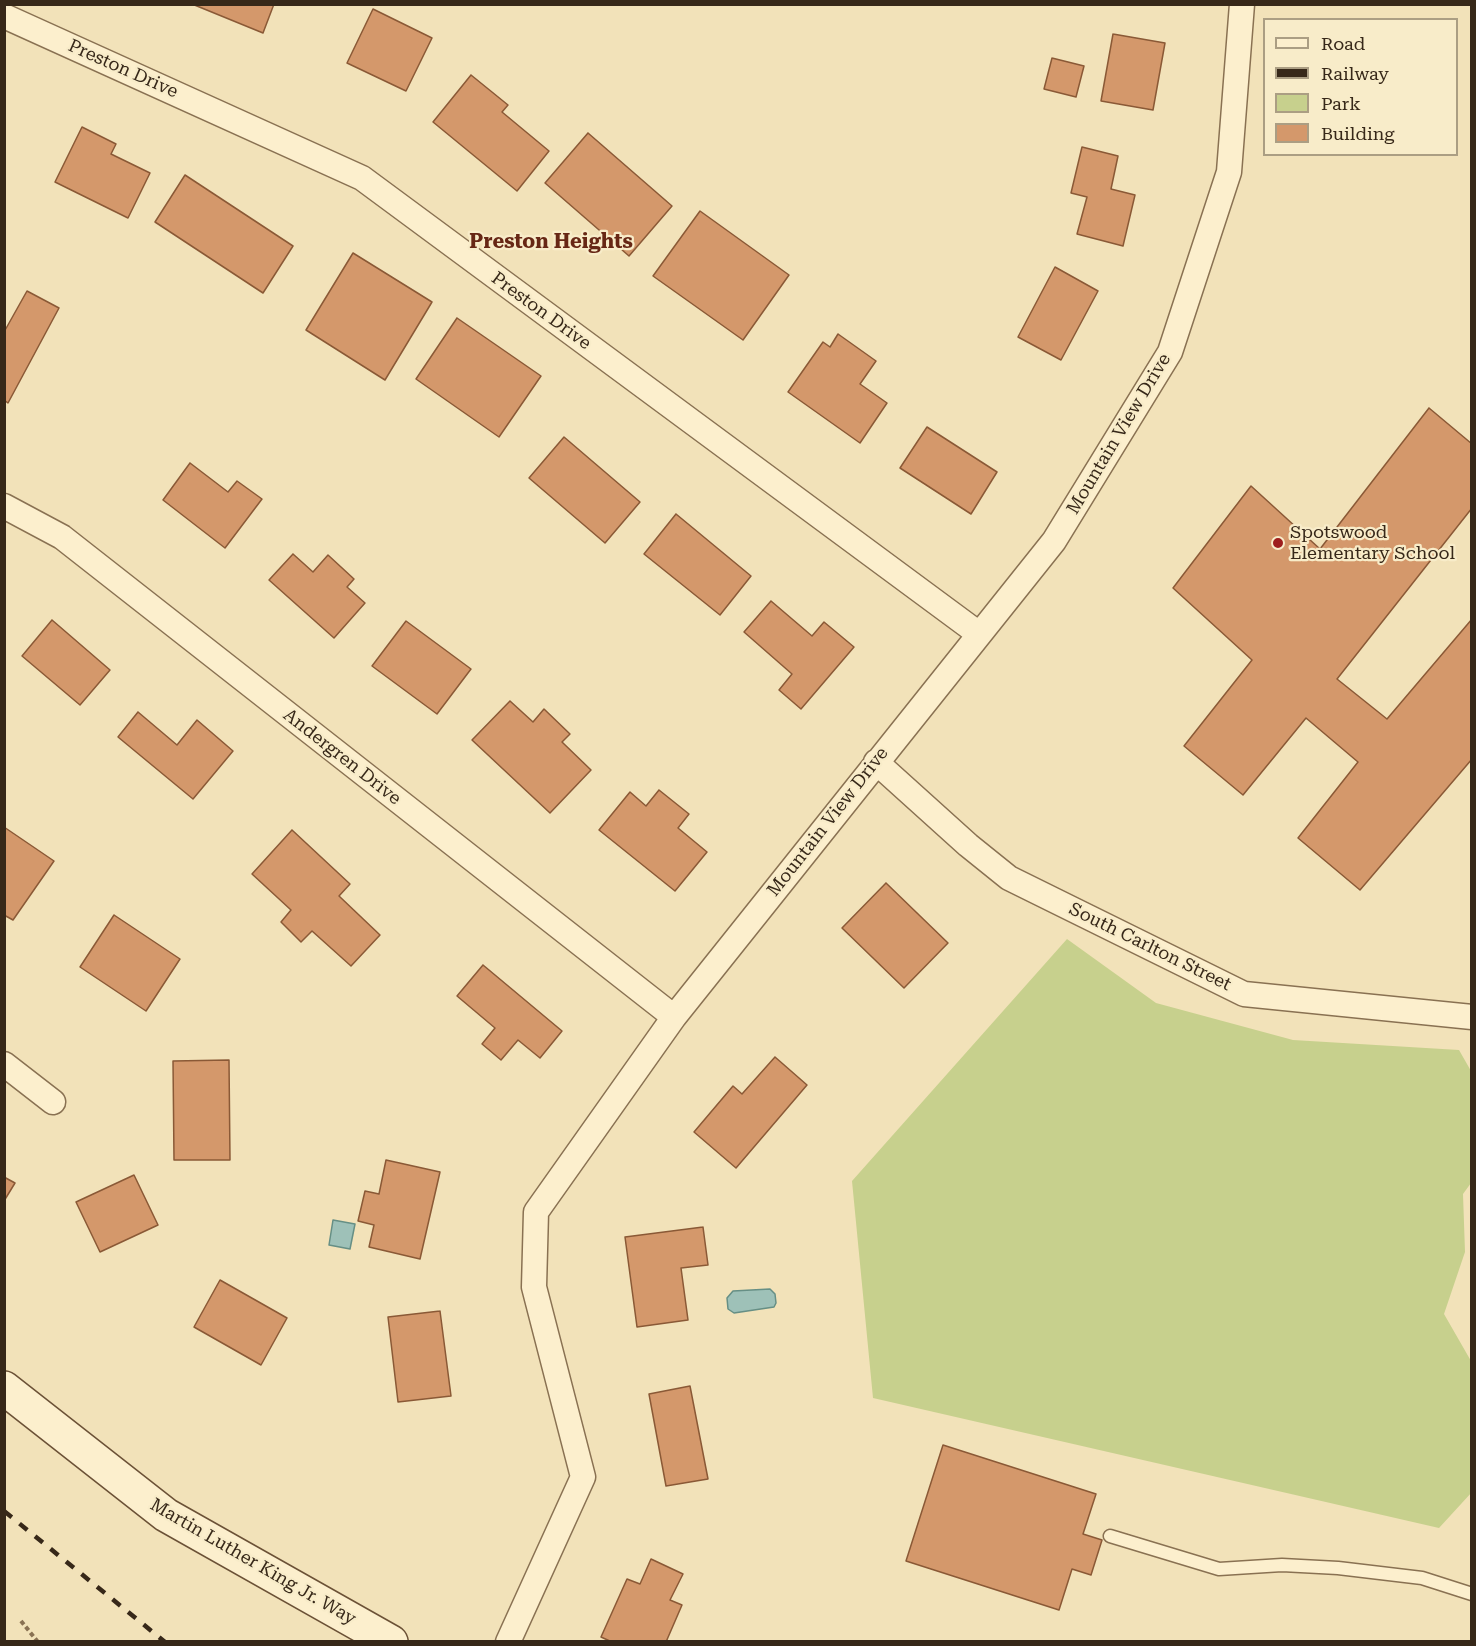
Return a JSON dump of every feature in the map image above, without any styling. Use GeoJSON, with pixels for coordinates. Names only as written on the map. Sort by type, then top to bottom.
{"type":"FeatureCollection","features":[{"type":"Feature","properties":{"kind":"main road","name":"Martin Luther King Jr. Way"},"geometry":{"type":"LineString","coordinates":[[4,1388],[166,1515],[391,1641]]}},
{"type":"Feature","properties":{"kind":"street","name":"Mountain View Drive"},"geometry":{"type":"LineString","coordinates":[[508,1641],[583,1477],[534,1287],[536,1212],[674,1017],[1054,541],[1170,352],[1229,172],[1242,4]]}},
{"type":"Feature","properties":{"kind":"street","name":"Preston Drive"},"geometry":{"type":"LineString","coordinates":[[4,16],[362,178],[979,634]]}},
{"type":"Feature","properties":{"kind":"street","name":"Andergren Drive"},"geometry":{"type":"LineString","coordinates":[[4,506],[62,537],[674,1017]]}},
{"type":"Feature","properties":{"kind":"street","name":"South Carlton Street"},"geometry":{"type":"LineString","coordinates":[[876,762],[968,845],[1010,878],[1244,994],[1472,1017]]}},
{"type":"Feature","properties":{"kind":"street"},"geometry":{"type":"LineString","coordinates":[[4,1064],[53,1102]]}},
{"type":"Feature","properties":{"kind":"lane"},"geometry":{"type":"LineString","coordinates":[[1110,1536],[1219,1569],[1282,1565],[1338,1568],[1422,1578],[1472,1594]]}},
{"type":"Feature","properties":{"kind":"path"},"geometry":{"type":"LineString","coordinates":[[21,1622],[38,1641]]}},
{"type":"Feature","properties":{"kind":"green space"},"geometry":{"type":"Polygon","coordinates":[[[1067,939],[1156,1003],[1293,1040],[1459,1050],[1471,1071],[1471,1183],[1463,1194],[1465,1252],[1444,1314],[1471,1361],[1472,1492],[1439,1528],[873,1398],[852,1181],[1067,939]]]}},
{"type":"Feature","properties":{"kind":"water"},"geometry":{"type":"Polygon","coordinates":[[[333,1220],[355,1224],[350,1249],[329,1245],[333,1220]]]}},
{"type":"Feature","properties":{"kind":"water"},"geometry":{"type":"Polygon","coordinates":[[[770,1289],[775,1294],[774,1307],[734,1313],[728,1309],[727,1298],[733,1291],[770,1289]]]}},
{"type":"Feature","properties":{"kind":"building"},"geometry":{"type":"Polygon","coordinates":[[[192,4],[274,4],[263,33],[192,4]]]}},
{"type":"Feature","properties":{"kind":"building"},"geometry":{"type":"Polygon","coordinates":[[[373,9],[432,38],[406,91],[347,63],[373,9]]]}},
{"type":"Feature","properties":{"kind":"building"},"geometry":{"type":"Polygon","coordinates":[[[1113,34],[1165,43],[1153,110],[1101,101],[1113,34]]]}},
{"type":"Feature","properties":{"kind":"building"},"geometry":{"type":"Polygon","coordinates":[[[1052,58],[1084,66],[1076,97],[1044,89],[1052,58]]]}},
{"type":"Feature","properties":{"kind":"building"},"geometry":{"type":"Polygon","coordinates":[[[471,75],[508,105],[502,112],[549,151],[517,191],[433,122],[471,75]]]}},
{"type":"Feature","properties":{"kind":"building"},"geometry":{"type":"Polygon","coordinates":[[[82,127],[116,144],[111,154],[150,173],[128,218],[55,182],[82,127]]]}},
{"type":"Feature","properties":{"kind":"building"},"geometry":{"type":"Polygon","coordinates":[[[588,133],[672,206],[629,256],[545,183],[588,133]]]}},
{"type":"Feature","properties":{"kind":"building"},"geometry":{"type":"Polygon","coordinates":[[[1082,147],[1118,156],[1111,189],[1135,195],[1123,246],[1077,234],[1087,197],[1071,193],[1082,147]]]}},
{"type":"Feature","properties":{"kind":"building"},"geometry":{"type":"Polygon","coordinates":[[[185,175],[293,246],[263,293],[155,222],[185,175]]]}},
{"type":"Feature","properties":{"kind":"building"},"geometry":{"type":"Polygon","coordinates":[[[700,211],[789,275],[743,340],[653,276],[700,211]]]}},
{"type":"Feature","properties":{"kind":"building"},"geometry":{"type":"Polygon","coordinates":[[[353,253],[432,302],[385,380],[306,330],[353,253]]]}},
{"type":"Feature","properties":{"kind":"building"},"geometry":{"type":"Polygon","coordinates":[[[1055,267],[1098,291],[1061,360],[1018,337],[1055,267]]]}},
{"type":"Feature","properties":{"kind":"building"},"geometry":{"type":"Polygon","coordinates":[[[27,291],[59,308],[8,403],[4,400],[4,332],[27,291]]]}},
{"type":"Feature","properties":{"kind":"building"},"geometry":{"type":"Polygon","coordinates":[[[457,318],[541,376],[499,437],[416,379],[457,318]]]}},
{"type":"Feature","properties":{"kind":"building"},"geometry":{"type":"Polygon","coordinates":[[[838,334],[876,361],[860,384],[887,403],[860,443],[788,392],[823,342],[830,347],[838,334]]]}},
{"type":"Feature","properties":{"kind":"building","name":"Spotswood Elementary School"},"geometry":{"type":"Polygon","coordinates":[[[1429,408],[1472,444],[1472,508],[1337,679],[1387,719],[1472,619],[1472,759],[1360,890],[1298,838],[1358,762],[1306,718],[1243,795],[1184,746],[1252,660],[1173,588],[1251,486],[1320,549],[1429,408]]]}},
{"type":"Feature","properties":{"kind":"building"},"geometry":{"type":"Polygon","coordinates":[[[927,427],[997,472],[971,514],[900,468],[927,427]]]}},
{"type":"Feature","properties":{"kind":"building"},"geometry":{"type":"Polygon","coordinates":[[[564,437],[640,502],[605,543],[529,478],[564,437]]]}},
{"type":"Feature","properties":{"kind":"building"},"geometry":{"type":"Polygon","coordinates":[[[190,463],[228,492],[237,481],[262,499],[225,548],[163,500],[190,463]]]}},
{"type":"Feature","properties":{"kind":"building"},"geometry":{"type":"Polygon","coordinates":[[[676,514],[751,576],[720,615],[644,554],[676,514]]]}},
{"type":"Feature","properties":{"kind":"building"},"geometry":{"type":"Polygon","coordinates":[[[293,554],[313,572],[328,555],[354,579],[347,587],[365,603],[334,638],[269,580],[293,554]]]}},
{"type":"Feature","properties":{"kind":"building"},"geometry":{"type":"Polygon","coordinates":[[[771,601],[812,636],[824,622],[854,647],[801,709],[779,690],[792,674],[744,632],[771,601]]]}},
{"type":"Feature","properties":{"kind":"building"},"geometry":{"type":"Polygon","coordinates":[[[52,620],[110,670],[80,705],[22,656],[52,620]]]}},
{"type":"Feature","properties":{"kind":"building"},"geometry":{"type":"Polygon","coordinates":[[[406,621],[471,669],[437,714],[372,666],[406,621]]]}},
{"type":"Feature","properties":{"kind":"building"},"geometry":{"type":"Polygon","coordinates":[[[510,701],[533,722],[544,709],[570,734],[562,742],[591,770],[550,813],[472,740],[510,701]]]}},
{"type":"Feature","properties":{"kind":"building"},"geometry":{"type":"Polygon","coordinates":[[[138,712],[177,745],[197,720],[233,751],[193,799],[118,737],[138,712]]]}},
{"type":"Feature","properties":{"kind":"building"},"geometry":{"type":"Polygon","coordinates":[[[659,790],[689,814],[678,828],[707,852],[675,891],[599,830],[630,792],[646,806],[659,790]]]}},
{"type":"Feature","properties":{"kind":"building"},"geometry":{"type":"Polygon","coordinates":[[[4,827],[54,861],[13,920],[4,915],[4,827]]]}},
{"type":"Feature","properties":{"kind":"building"},"geometry":{"type":"Polygon","coordinates":[[[292,830],[350,884],[339,896],[380,935],[351,966],[312,931],[301,942],[281,922],[291,910],[252,874],[292,830]]]}},
{"type":"Feature","properties":{"kind":"building"},"geometry":{"type":"Polygon","coordinates":[[[886,883],[948,943],[904,988],[842,928],[886,883]]]}},
{"type":"Feature","properties":{"kind":"building"},"geometry":{"type":"Polygon","coordinates":[[[114,915],[180,959],[146,1011],[80,967],[114,915]]]}},
{"type":"Feature","properties":{"kind":"building"},"geometry":{"type":"Polygon","coordinates":[[[483,965],[562,1031],[540,1058],[518,1040],[501,1060],[482,1044],[495,1028],[457,996],[483,965]]]}},
{"type":"Feature","properties":{"kind":"building"},"geometry":{"type":"Polygon","coordinates":[[[775,1057],[807,1085],[736,1168],[694,1132],[733,1086],[742,1094],[775,1057]]]}},
{"type":"Feature","properties":{"kind":"building"},"geometry":{"type":"Polygon","coordinates":[[[229,1060],[230,1160],[174,1160],[173,1061],[229,1060]]]}},
{"type":"Feature","properties":{"kind":"building"},"geometry":{"type":"Polygon","coordinates":[[[386,1160],[440,1172],[420,1259],[369,1247],[374,1225],[358,1221],[365,1191],[379,1194],[386,1160]]]}},
{"type":"Feature","properties":{"kind":"building"},"geometry":{"type":"Polygon","coordinates":[[[134,1175],[158,1225],[100,1252],[76,1202],[134,1175]]]}},
{"type":"Feature","properties":{"kind":"building"},"geometry":{"type":"Polygon","coordinates":[[[4,1177],[15,1183],[4,1201],[4,1177]]]}},
{"type":"Feature","properties":{"kind":"building"},"geometry":{"type":"Polygon","coordinates":[[[703,1227],[708,1265],[681,1268],[688,1320],[637,1327],[625,1237],[703,1227]]]}},
{"type":"Feature","properties":{"kind":"building"},"geometry":{"type":"Polygon","coordinates":[[[220,1280],[287,1318],[261,1365],[194,1327],[220,1280]]]}},
{"type":"Feature","properties":{"kind":"building"},"geometry":{"type":"Polygon","coordinates":[[[440,1311],[451,1396],[398,1402],[388,1317],[440,1311]]]}},
{"type":"Feature","properties":{"kind":"building"},"geometry":{"type":"Polygon","coordinates":[[[690,1386],[708,1479],[666,1486],[649,1394],[690,1386]]]}},
{"type":"Feature","properties":{"kind":"building"},"geometry":{"type":"Polygon","coordinates":[[[943,1445],[1096,1494],[1083,1534],[1102,1540],[1091,1575],[1072,1569],[1059,1610],[906,1561],[943,1445]]]}},
{"type":"Feature","properties":{"kind":"building"},"geometry":{"type":"Polygon","coordinates":[[[651,1559],[683,1574],[670,1600],[682,1605],[666,1642],[612,1642],[601,1637],[627,1579],[640,1584],[651,1559]]]}},
{"type":"Feature","properties":{"kind":"railway"},"geometry":{"type":"LineString","coordinates":[[4,1511],[165,1642]]}},
{"type":"Feature","properties":{"kind":"place","name":"Spotswood Elementary School"},"geometry":{"type":"Point","coordinates":[1278,543]}},
{"type":"Feature","properties":{"kind":"district","name":"Preston Heights"},"geometry":{"type":"Point","coordinates":[551,242]}}]}
